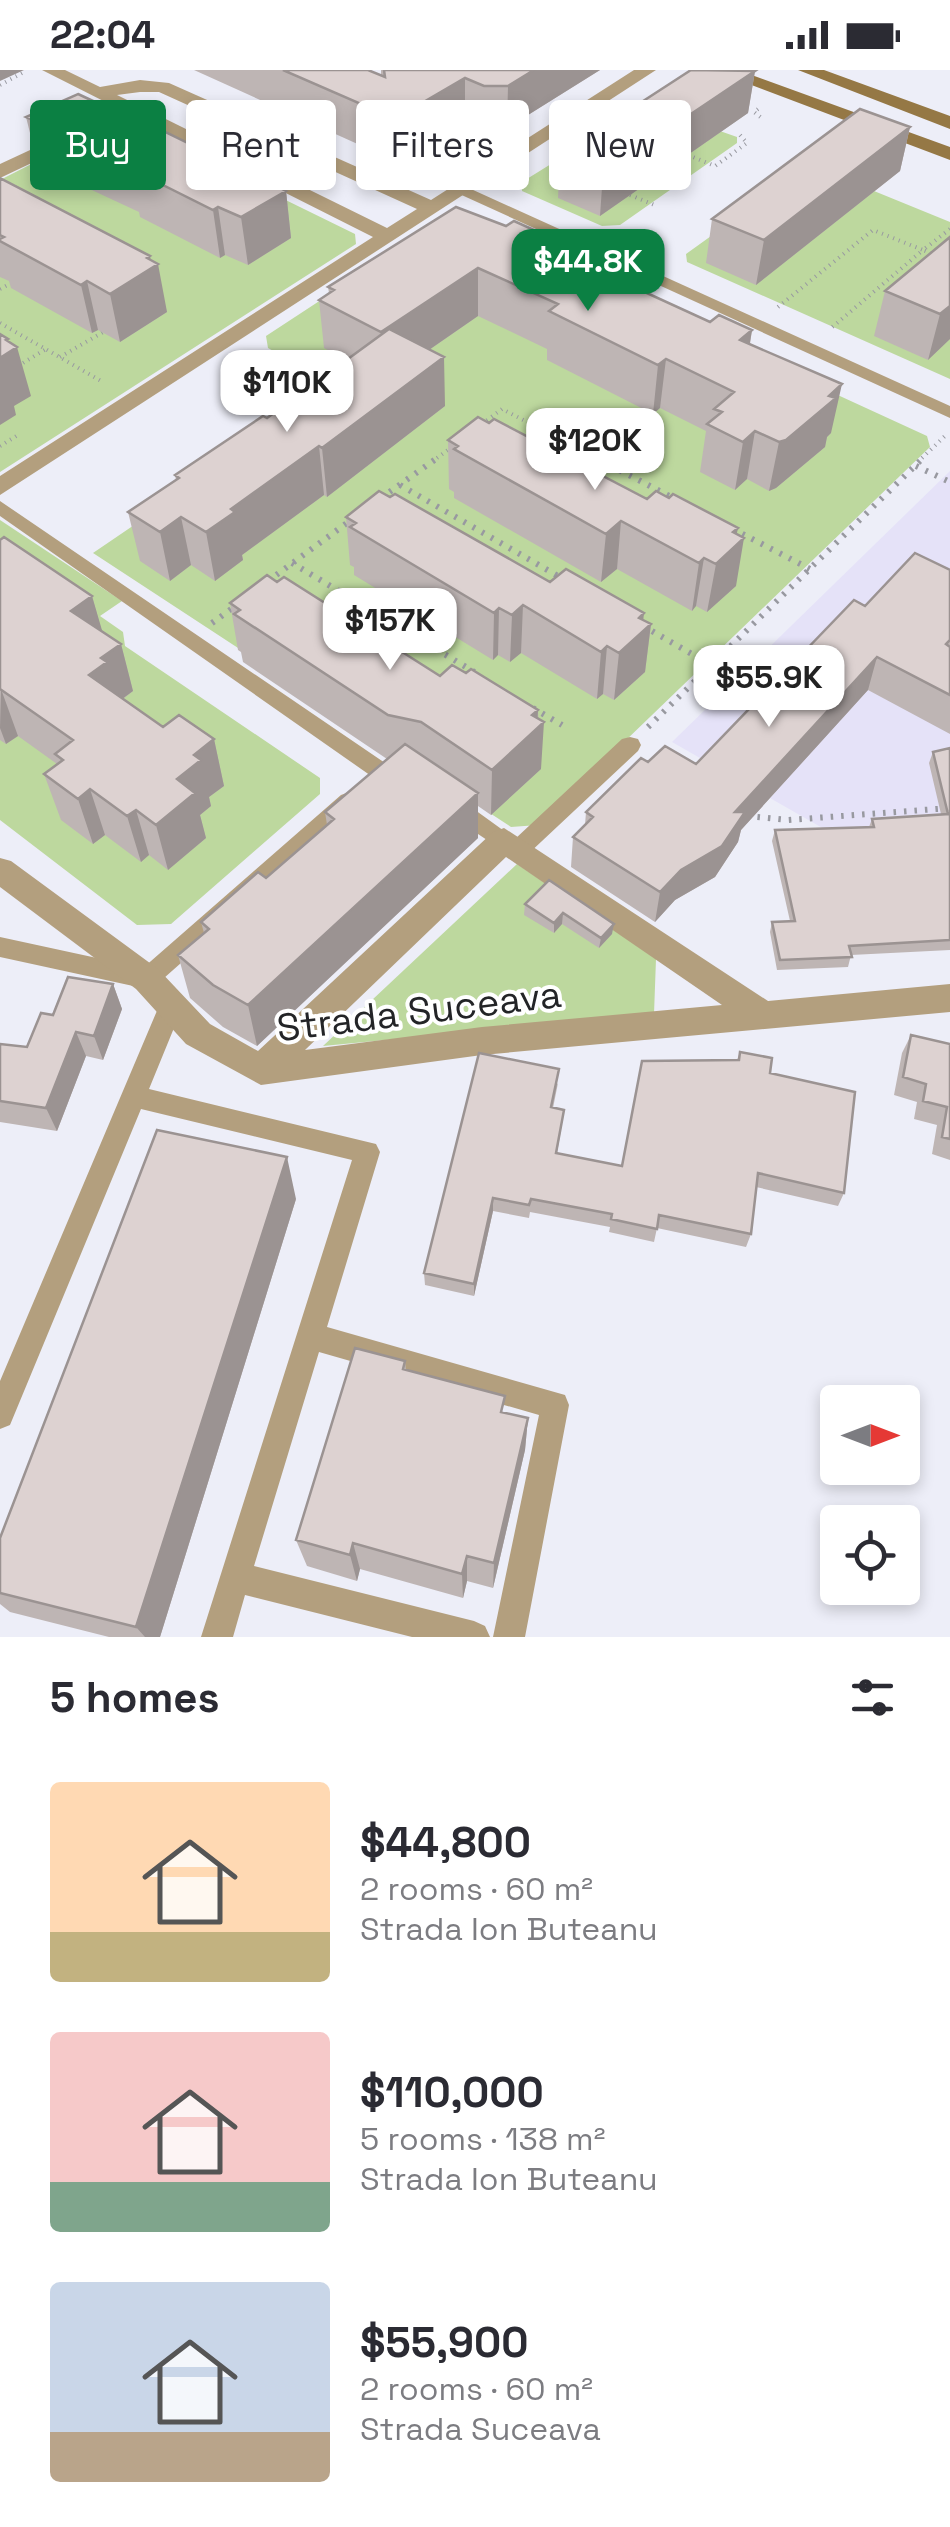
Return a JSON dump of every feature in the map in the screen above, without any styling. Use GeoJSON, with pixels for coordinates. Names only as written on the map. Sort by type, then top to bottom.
{"type":"FeatureCollection","features":[{"type":"Feature","properties":{"kind":"street"},"geometry":{"type":"LineString","coordinates":[[51,70],[97,93],[102,100]]}},
{"type":"Feature","properties":{"kind":"street"},"geometry":{"type":"LineString","coordinates":[[529,145],[647,70]]}},
{"type":"Feature","properties":{"kind":"street"},"geometry":{"type":"LineString","coordinates":[[720,70],[950,154]]}},
{"type":"Feature","properties":{"kind":"street"},"geometry":{"type":"LineString","coordinates":[[807,70],[950,124]]}},
{"type":"Feature","properties":{"kind":"street"},"geometry":{"type":"LineString","coordinates":[[97,93],[140,86],[162,87],[431,208]]}},
{"type":"Feature","properties":{"kind":"street"},"geometry":{"type":"LineString","coordinates":[[166,140],[386,236]]}},
{"type":"Feature","properties":{"kind":"street"},"geometry":{"type":"LineString","coordinates":[[0,172],[30,157]]}},
{"type":"Feature","properties":{"kind":"street"},"geometry":{"type":"LineString","coordinates":[[0,487],[458,190]]}},
{"type":"Feature","properties":{"kind":"street"},"geometry":{"type":"LineString","coordinates":[[261,1070],[511,845],[764,1016]]}},
{"type":"Feature","properties":{"kind":"street","name":"Strada Suceava"},"geometry":{"type":"LineString","coordinates":[[0,870],[148,978],[198,1034],[261,1070],[482,1042],[950,998]]}},
{"type":"Feature","properties":{"kind":"lane"},"geometry":{"type":"LineString","coordinates":[[462,190],[950,413]]}},
{"type":"Feature","properties":{"kind":"lane"},"geometry":{"type":"LineString","coordinates":[[0,508],[382,772],[413,778],[511,845],[630,746]]}},
{"type":"Feature","properties":{"kind":"lane"},"geometry":{"type":"LineString","coordinates":[[0,948],[148,978],[382,772]]}},
{"type":"Feature","properties":{"kind":"lane"},"geometry":{"type":"LineString","coordinates":[[0,1415],[133,1096],[174,1010]]}},
{"type":"Feature","properties":{"kind":"lane"},"geometry":{"type":"LineString","coordinates":[[133,1096],[367,1152],[218,1637]]}},
{"type":"Feature","properties":{"kind":"lane"},"geometry":{"type":"LineString","coordinates":[[310,1336],[555,1405],[509,1637]]}},
{"type":"Feature","properties":{"kind":"lane"},"geometry":{"type":"LineString","coordinates":[[236,1577],[474,1637]]}},
{"type":"Feature","properties":{"kind":"path"},"geometry":{"type":"LineString","coordinates":[[0,85],[22,73]]}},
{"type":"Feature","properties":{"kind":"path"},"geometry":{"type":"LineString","coordinates":[[691,155],[715,166],[748,143],[740,135]]}},
{"type":"Feature","properties":{"kind":"path"},"geometry":{"type":"LineString","coordinates":[[630,195],[657,206]]}},
{"type":"Feature","properties":{"kind":"path"},"geometry":{"type":"LineString","coordinates":[[825,332],[950,229]]}},
{"type":"Feature","properties":{"kind":"path"},"geometry":{"type":"LineString","coordinates":[[775,310],[873,230],[950,261]]}},
{"type":"Feature","properties":{"kind":"path"},"geometry":{"type":"LineString","coordinates":[[0,289],[22,277]]}},
{"type":"Feature","properties":{"kind":"path"},"geometry":{"type":"LineString","coordinates":[[868,296],[885,304]]}},
{"type":"Feature","properties":{"kind":"path"},"geometry":{"type":"LineString","coordinates":[[0,323],[103,382]]}},
{"type":"Feature","properties":{"kind":"path"},"geometry":{"type":"LineString","coordinates":[[60,358],[112,328]]}},
{"type":"Feature","properties":{"kind":"path"},"geometry":{"type":"LineString","coordinates":[[15,368],[46,349]]}},
{"type":"Feature","properties":{"kind":"path"},"geometry":{"type":"LineString","coordinates":[[473,431],[502,409],[691,507]]}},
{"type":"Feature","properties":{"kind":"path"},"geometry":{"type":"LineString","coordinates":[[630,746],[950,430]]}},
{"type":"Feature","properties":{"kind":"path"},"geometry":{"type":"LineString","coordinates":[[369,507],[458,442]]}},
{"type":"Feature","properties":{"kind":"path"},"geometry":{"type":"LineString","coordinates":[[916,466],[950,482]]}},
{"type":"Feature","properties":{"kind":"path"},"geometry":{"type":"LineString","coordinates":[[400,484],[572,585]]}},
{"type":"Feature","properties":{"kind":"path"},"geometry":{"type":"LineString","coordinates":[[264,584],[354,518]]}},
{"type":"Feature","properties":{"kind":"path"},"geometry":{"type":"LineString","coordinates":[[725,525],[811,569]]}},
{"type":"Feature","properties":{"kind":"path"},"geometry":{"type":"LineString","coordinates":[[292,563],[478,674]]}},
{"type":"Feature","properties":{"kind":"path"},"geometry":{"type":"LineString","coordinates":[[191,639],[234,606]]}},
{"type":"Feature","properties":{"kind":"path"},"geometry":{"type":"LineString","coordinates":[[642,625],[711,665]]}},
{"type":"Feature","properties":{"kind":"path"},"geometry":{"type":"LineString","coordinates":[[529,705],[562,725]]}},
{"type":"Feature","properties":{"kind":"path"},"geometry":{"type":"LineString","coordinates":[[730,806],[746,816],[788,820],[950,808]]}},
{"type":"Feature","properties":{"kind":"shaded area"},"geometry":{"type":"Polygon","coordinates":[[[950,471],[950,820],[826,830],[672,742],[950,471]]]}},
{"type":"Feature","properties":{"kind":"green space"},"geometry":{"type":"Polygon","coordinates":[[[691,121],[737,137],[737,143],[691,175],[691,121]]]}},
{"type":"Feature","properties":{"kind":"green space"},"geometry":{"type":"Polygon","coordinates":[[[166,141],[186,151],[186,190],[265,190],[355,234],[356,244],[0,472],[0,180],[30,165],[30,190],[166,190],[166,141]]]}},
{"type":"Feature","properties":{"kind":"green space"},"geometry":{"type":"Polygon","coordinates":[[[549,165],[549,190],[670,190],[620,225],[602,226],[522,191],[529,190],[529,178],[549,165]]]}},
{"type":"Feature","properties":{"kind":"green space"},"geometry":{"type":"Polygon","coordinates":[[[803,170],[874,191],[950,222],[950,379],[687,262],[686,254],[803,170]]]}},
{"type":"Feature","properties":{"kind":"green space"},"geometry":{"type":"Polygon","coordinates":[[[443,220],[457,220],[927,436],[930,447],[538,825],[511,827],[93,553],[337,387],[268,348],[266,336],[443,220]]]}},
{"type":"Feature","properties":{"kind":"green space"},"geometry":{"type":"Polygon","coordinates":[[[0,520],[122,601],[100,616],[123,632],[125,646],[320,778],[320,794],[171,924],[137,925],[0,820],[0,520]]]}},
{"type":"Feature","properties":{"kind":"green space"},"geometry":{"type":"Polygon","coordinates":[[[517,864],[656,959],[654,1014],[323,1046],[517,864]]]}},
{"type":"Feature","properties":{"kind":"building"},"geometry":{"type":"Polygon","coordinates":[[[283,70],[368,70],[385,77],[384,70],[534,70],[508,86],[484,86],[465,78],[427,100],[356,102],[283,70]]]}},
{"type":"Feature","properties":{"kind":"building"},"geometry":{"type":"Polygon","coordinates":[[[691,70],[755,71],[691,114],[691,100],[645,100],[691,70]]]}},
{"type":"Feature","properties":{"kind":"building"},"geometry":{"type":"Polygon","coordinates":[[[78,94],[91,100],[64,100],[78,94]]]}},
{"type":"Feature","properties":{"kind":"building"},"geometry":{"type":"Polygon","coordinates":[[[860,109],[910,127],[764,240],[712,219],[860,109]]]}},
{"type":"Feature","properties":{"kind":"building"},"geometry":{"type":"Polygon","coordinates":[[[166,132],[186,142],[186,190],[286,191],[241,217],[218,207],[213,210],[166,186],[166,132]]]}},
{"type":"Feature","properties":{"kind":"building"},"geometry":{"type":"Polygon","coordinates":[[[0,178],[150,256],[147,258],[158,264],[110,294],[87,281],[81,285],[0,241],[4,237],[0,235],[0,178]]]}},
{"type":"Feature","properties":{"kind":"building"},"geometry":{"type":"Polygon","coordinates":[[[456,207],[506,226],[514,221],[616,267],[608,272],[710,322],[719,315],[752,330],[740,340],[842,384],[829,396],[836,398],[786,440],[779,442],[755,431],[743,442],[707,424],[722,412],[714,409],[734,392],[666,359],[658,365],[549,311],[558,304],[478,268],[381,332],[319,300],[334,290],[328,287],[456,207]]]}},
{"type":"Feature","properties":{"kind":"building"},"geometry":{"type":"Polygon","coordinates":[[[950,237],[950,306],[940,314],[885,291],[950,237]]]}},
{"type":"Feature","properties":{"kind":"building"},"geometry":{"type":"Polygon","coordinates":[[[389,329],[444,357],[322,448],[319,446],[231,509],[235,512],[206,532],[181,517],[160,532],[128,512],[179,478],[175,475],[263,416],[267,418],[389,329]]]}},
{"type":"Feature","properties":{"kind":"building"},"geometry":{"type":"Polygon","coordinates":[[[0,334],[17,347],[0,358],[0,334]]]}},
{"type":"Feature","properties":{"kind":"building"},"geometry":{"type":"Polygon","coordinates":[[[478,417],[489,423],[494,419],[647,499],[656,491],[669,498],[673,494],[738,528],[733,532],[744,538],[716,564],[704,558],[699,563],[621,521],[606,534],[454,449],[458,446],[448,440],[478,417]]]}},
{"type":"Feature","properties":{"kind":"building"},"geometry":{"type":"Polygon","coordinates":[[[379,491],[390,497],[395,494],[550,582],[566,569],[644,613],[639,618],[651,624],[619,653],[607,646],[601,652],[523,605],[512,615],[499,608],[494,613],[350,527],[356,523],[346,517],[379,491]]]}},
{"type":"Feature","properties":{"kind":"building"},"geometry":{"type":"Polygon","coordinates":[[[4,537],[92,596],[71,611],[121,644],[101,658],[107,662],[89,675],[163,727],[179,715],[214,739],[194,755],[201,760],[177,779],[195,793],[156,825],[136,810],[127,816],[90,789],[78,799],[44,774],[63,760],[55,754],[73,740],[0,689],[0,540],[4,537]]]}},
{"type":"Feature","properties":{"kind":"building"},"geometry":{"type":"Polygon","coordinates":[[[915,553],[950,570],[950,640],[946,644],[950,647],[950,695],[877,657],[735,812],[745,812],[722,846],[681,870],[660,892],[573,837],[593,817],[586,812],[641,758],[648,762],[665,746],[696,764],[854,600],[865,606],[915,553]]]}},
{"type":"Feature","properties":{"kind":"building"},"geometry":{"type":"Polygon","coordinates":[[[267,575],[277,582],[284,577],[440,676],[452,665],[466,673],[471,669],[538,710],[532,715],[544,722],[492,770],[421,722],[388,715],[234,614],[240,610],[230,603],[267,575]]]}},
{"type":"Feature","properties":{"kind":"building"},"geometry":{"type":"Polygon","coordinates":[[[405,744],[478,793],[248,1005],[213,985],[178,955],[209,929],[201,922],[258,872],[266,878],[334,819],[325,812],[405,744]]]}},
{"type":"Feature","properties":{"kind":"building"},"geometry":{"type":"Polygon","coordinates":[[[950,748],[950,940],[849,946],[852,957],[780,960],[772,922],[795,921],[775,830],[874,827],[872,819],[948,814],[933,752],[950,748]]]}},
{"type":"Feature","properties":{"kind":"building"},"geometry":{"type":"Polygon","coordinates":[[[549,880],[614,924],[601,938],[563,913],[554,923],[525,904],[549,880]]]}},
{"type":"Feature","properties":{"kind":"building"},"geometry":{"type":"Polygon","coordinates":[[[68,977],[113,984],[94,1036],[76,1032],[46,1108],[0,1101],[0,1044],[27,1047],[41,1013],[53,1015],[68,977]]]}},
{"type":"Feature","properties":{"kind":"building"},"geometry":{"type":"Polygon","coordinates":[[[911,1035],[950,1044],[950,1139],[942,1137],[947,1107],[923,1101],[926,1084],[903,1077],[911,1035]]]}},
{"type":"Feature","properties":{"kind":"building"},"geometry":{"type":"Polygon","coordinates":[[[740,1052],[772,1058],[770,1073],[855,1092],[844,1193],[758,1173],[751,1234],[659,1215],[657,1229],[611,1219],[612,1214],[531,1199],[529,1205],[493,1198],[474,1284],[424,1273],[479,1053],[559,1069],[551,1107],[564,1110],[556,1153],[622,1166],[642,1061],[739,1060],[740,1052]]]}},
{"type":"Feature","properties":{"kind":"building"},"geometry":{"type":"Polygon","coordinates":[[[157,1130],[287,1157],[136,1627],[0,1593],[0,1538],[157,1130]]]}},
{"type":"Feature","properties":{"kind":"building"},"geometry":{"type":"Polygon","coordinates":[[[355,1348],[405,1361],[403,1369],[505,1396],[501,1412],[528,1418],[494,1563],[467,1556],[462,1574],[353,1543],[350,1555],[296,1540],[355,1348]]]}}]}
